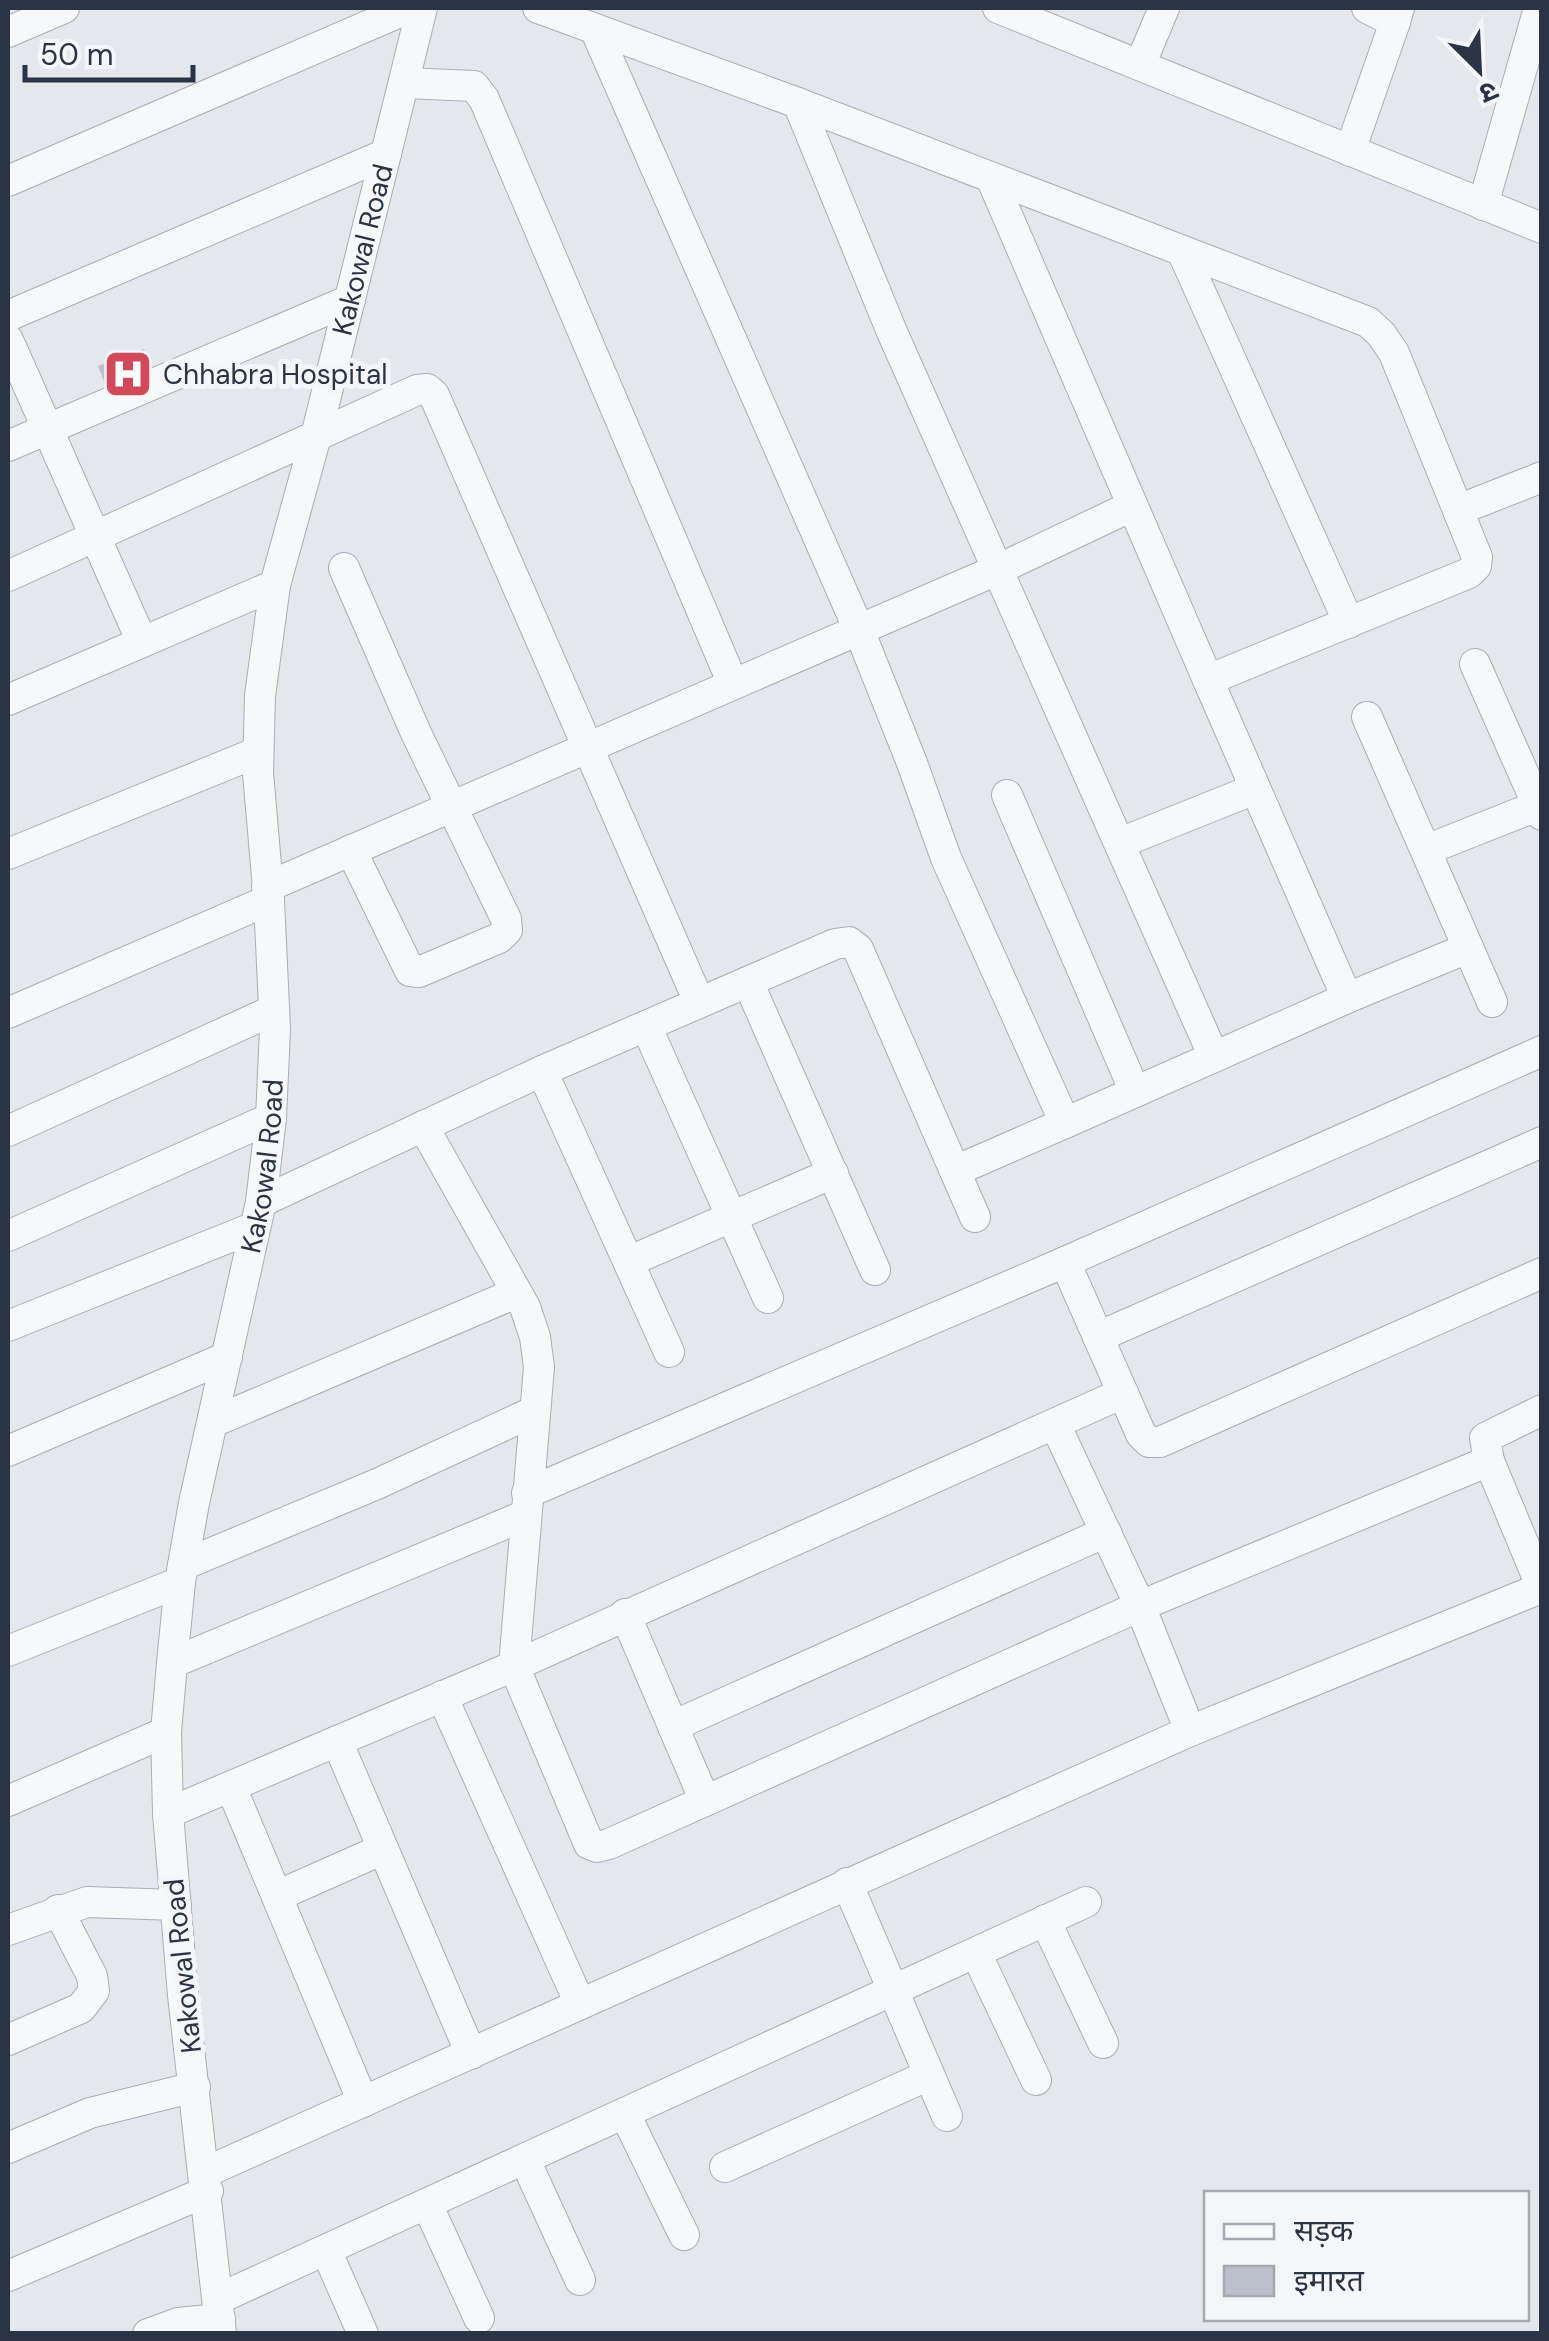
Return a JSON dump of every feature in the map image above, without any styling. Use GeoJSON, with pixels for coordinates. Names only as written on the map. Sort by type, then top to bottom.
{"type":"FeatureCollection","features":[{"type":"Feature","properties":{"kind":"street"},"geometry":{"type":"LineString","coordinates":[[8,32],[64,8]]}},
{"type":"Feature","properties":{"kind":"street"},"geometry":{"type":"LineString","coordinates":[[8,181],[409,8]]}},
{"type":"Feature","properties":{"kind":"street","name":"Kakowal Road"},"geometry":{"type":"LineString","coordinates":[[220,2317],[168,1813],[166,1732],[172,1663],[194,1502],[258,1214],[271,1118],[274,1010],[258,752],[260,696],[275,585],[422,8]]}},
{"type":"Feature","properties":{"kind":"street"},"geometry":{"type":"LineString","coordinates":[[538,8],[798,102],[1368,322],[1382,334],[1394,353],[1458,510],[1477,557],[1476,566],[1469,573],[1208,680]]}},
{"type":"Feature","properties":{"kind":"street"},"geometry":{"type":"LineString","coordinates":[[998,8],[1542,228]]}},
{"type":"Feature","properties":{"kind":"street"},"geometry":{"type":"LineString","coordinates":[[1140,64],[1164,8]]}},
{"type":"Feature","properties":{"kind":"street"},"geometry":{"type":"LineString","coordinates":[[1350,152],[1397,15],[1366,8]]}},
{"type":"Feature","properties":{"kind":"street"},"geometry":{"type":"LineString","coordinates":[[1484,205],[1540,8]]}},
{"type":"Feature","properties":{"kind":"street"},"geometry":{"type":"LineString","coordinates":[[595,29],[858,630],[946,858],[1066,1123]]}},
{"type":"Feature","properties":{"kind":"street"},"geometry":{"type":"LineString","coordinates":[[405,83],[474,86],[484,98],[733,684]]}},
{"type":"Feature","properties":{"kind":"street"},"geometry":{"type":"LineString","coordinates":[[798,102],[892,332],[1214,1057]]}},
{"type":"Feature","properties":{"kind":"street"},"geometry":{"type":"LineString","coordinates":[[8,316],[386,154]]}},
{"type":"Feature","properties":{"kind":"street"},"geometry":{"type":"LineString","coordinates":[[992,180],[1348,998]]}},
{"type":"Feature","properties":{"kind":"street"},"geometry":{"type":"LineString","coordinates":[[1182,251],[1349,623]]}},
{"type":"Feature","properties":{"kind":"street"},"geometry":{"type":"LineString","coordinates":[[8,446],[350,300]]}},
{"type":"Feature","properties":{"kind":"street"},"geometry":{"type":"LineString","coordinates":[[8,340],[142,642]]}},
{"type":"Feature","properties":{"kind":"street"},"geometry":{"type":"LineString","coordinates":[[8,576],[417,390],[428,390],[434,395],[699,1002]]}},
{"type":"Feature","properties":{"kind":"street"},"geometry":{"type":"LineString","coordinates":[[1458,510],[1542,477]]}},
{"type":"Feature","properties":{"kind":"street"},"geometry":{"type":"LineString","coordinates":[[8,1013],[268,893],[351,850],[999,569],[1132,506]]}},
{"type":"Feature","properties":{"kind":"street"},"geometry":{"type":"LineString","coordinates":[[344,568],[416,732],[506,919],[506,930],[498,938],[419,972],[410,971],[351,850]]}},
{"type":"Feature","properties":{"kind":"street"},"geometry":{"type":"LineString","coordinates":[[8,700],[275,585]]}},
{"type":"Feature","properties":{"kind":"street"},"geometry":{"type":"LineString","coordinates":[[1426,850],[1540,811],[1475,664]]}},
{"type":"Feature","properties":{"kind":"street"},"geometry":{"type":"LineString","coordinates":[[1367,716],[1492,1002]]}},
{"type":"Feature","properties":{"kind":"street"},"geometry":{"type":"LineString","coordinates":[[8,854],[258,752]]}},
{"type":"Feature","properties":{"kind":"street"},"geometry":{"type":"LineString","coordinates":[[1120,843],[1256,789]]}},
{"type":"Feature","properties":{"kind":"street"},"geometry":{"type":"LineString","coordinates":[[1007,795],[1136,1092]]}},
{"type":"Feature","properties":{"kind":"street"},"geometry":{"type":"LineString","coordinates":[[8,1326],[258,1214],[423,1126],[542,1071],[835,944],[849,942],[858,949],[975,1217]]}},
{"type":"Feature","properties":{"kind":"street"},"geometry":{"type":"LineString","coordinates":[[955,1171],[1468,948]]}},
{"type":"Feature","properties":{"kind":"street"},"geometry":{"type":"LineString","coordinates":[[748,982],[875,1270]]}},
{"type":"Feature","properties":{"kind":"street"},"geometry":{"type":"LineString","coordinates":[[8,1131],[274,1010]]}},
{"type":"Feature","properties":{"kind":"street"},"geometry":{"type":"LineString","coordinates":[[646,1026],[768,1298]]}},
{"type":"Feature","properties":{"kind":"street"},"geometry":{"type":"LineString","coordinates":[[172,1663],[1542,1051]]}},
{"type":"Feature","properties":{"kind":"street"},"geometry":{"type":"LineString","coordinates":[[542,1071],[669,1352]]}},
{"type":"Feature","properties":{"kind":"street"},"geometry":{"type":"LineString","coordinates":[[8,1236],[271,1118]]}},
{"type":"Feature","properties":{"kind":"street"},"geometry":{"type":"LineString","coordinates":[[423,1126],[516,1293],[536,1337],[538,1367],[514,1666],[588,1844],[609,1844],[1140,1606],[1489,1461]]}},
{"type":"Feature","properties":{"kind":"street"},"geometry":{"type":"LineString","coordinates":[[1098,1338],[1542,1142]]}},
{"type":"Feature","properties":{"kind":"street"},"geometry":{"type":"LineString","coordinates":[[630,1261],[832,1173]]}},
{"type":"Feature","properties":{"kind":"street"},"geometry":{"type":"LineString","coordinates":[[1066,1262],[1123,1393],[1149,1442],[1160,1442],[1542,1273]]}},
{"type":"Feature","properties":{"kind":"street"},"geometry":{"type":"LineString","coordinates":[[213,1422],[516,1293]]}},
{"type":"Feature","properties":{"kind":"street"},"geometry":{"type":"LineString","coordinates":[[8,1451],[227,1357]]}},
{"type":"Feature","properties":{"kind":"street"},"geometry":{"type":"LineString","coordinates":[[168,1813],[514,1666],[1123,1393]]}},
{"type":"Feature","properties":{"kind":"street"},"geometry":{"type":"LineString","coordinates":[[8,2276],[363,2102],[846,1883],[1190,1731],[1541,1588],[1489,1461],[1485,1438],[1542,1410]]}},
{"type":"Feature","properties":{"kind":"street"},"geometry":{"type":"LineString","coordinates":[[8,1652],[535,1411]]}},
{"type":"Feature","properties":{"kind":"street"},"geometry":{"type":"LineString","coordinates":[[1055,1424],[1140,1606],[1190,1731]]}},
{"type":"Feature","properties":{"kind":"street"},"geometry":{"type":"LineString","coordinates":[[673,1726],[1106,1532]]}},
{"type":"Feature","properties":{"kind":"street"},"geometry":{"type":"LineString","coordinates":[[625,1614],[705,1801]]}},
{"type":"Feature","properties":{"kind":"street"},"geometry":{"type":"LineString","coordinates":[[442,1696],[580,2004]]}},
{"type":"Feature","properties":{"kind":"street"},"geometry":{"type":"LineString","coordinates":[[8,1801],[166,1732]]}},
{"type":"Feature","properties":{"kind":"street"},"geometry":{"type":"LineString","coordinates":[[337,1741],[470,2054]]}},
{"type":"Feature","properties":{"kind":"street"},"geometry":{"type":"LineString","coordinates":[[230,1786],[363,2102]]}},
{"type":"Feature","properties":{"kind":"street"},"geometry":{"type":"LineString","coordinates":[[278,1896],[383,1849]]}},
{"type":"Feature","properties":{"kind":"street"},"geometry":{"type":"LineString","coordinates":[[846,1883],[947,2116]]}},
{"type":"Feature","properties":{"kind":"street"},"geometry":{"type":"LineString","coordinates":[[8,1930],[58,1910],[98,1902],[176,1906]]}},
{"type":"Feature","properties":{"kind":"street"},"geometry":{"type":"LineString","coordinates":[[148,2334],[178,2323],[220,2317],[326,2250],[1086,1902]]}},
{"type":"Feature","properties":{"kind":"street"},"geometry":{"type":"LineString","coordinates":[[8,2040],[81,2008],[94,1991],[92,1976],[58,1910]]}},
{"type":"Feature","properties":{"kind":"street"},"geometry":{"type":"LineString","coordinates":[[1046,1920],[1103,2043]]}},
{"type":"Feature","properties":{"kind":"street"},"geometry":{"type":"LineString","coordinates":[[976,1952],[1036,2080]]}},
{"type":"Feature","properties":{"kind":"street"},"geometry":{"type":"LineString","coordinates":[[725,2167],[929,2075]]}},
{"type":"Feature","properties":{"kind":"street"},"geometry":{"type":"LineString","coordinates":[[8,2148],[90,2114],[195,2088]]}},
{"type":"Feature","properties":{"kind":"street"},"geometry":{"type":"LineString","coordinates":[[625,2114],[684,2234]]}},
{"type":"Feature","properties":{"kind":"street"},"geometry":{"type":"LineString","coordinates":[[524,2160],[580,2280]]}},
{"type":"Feature","properties":{"kind":"street"},"geometry":{"type":"LineString","coordinates":[[427,2204],[479,2318]]}},
{"type":"Feature","properties":{"kind":"street"},"geometry":{"type":"LineString","coordinates":[[326,2250],[362,2334]]}},
{"type":"Feature","properties":{"kind":"building"},"geometry":{"type":"Polygon","coordinates":[[[144,349],[150,365],[105,384],[98,366],[144,349]]]}},
{"type":"Feature","properties":{"kind":"place","name":"Chhabra Hospital"},"geometry":{"type":"Point","coordinates":[128,374]}}]}
